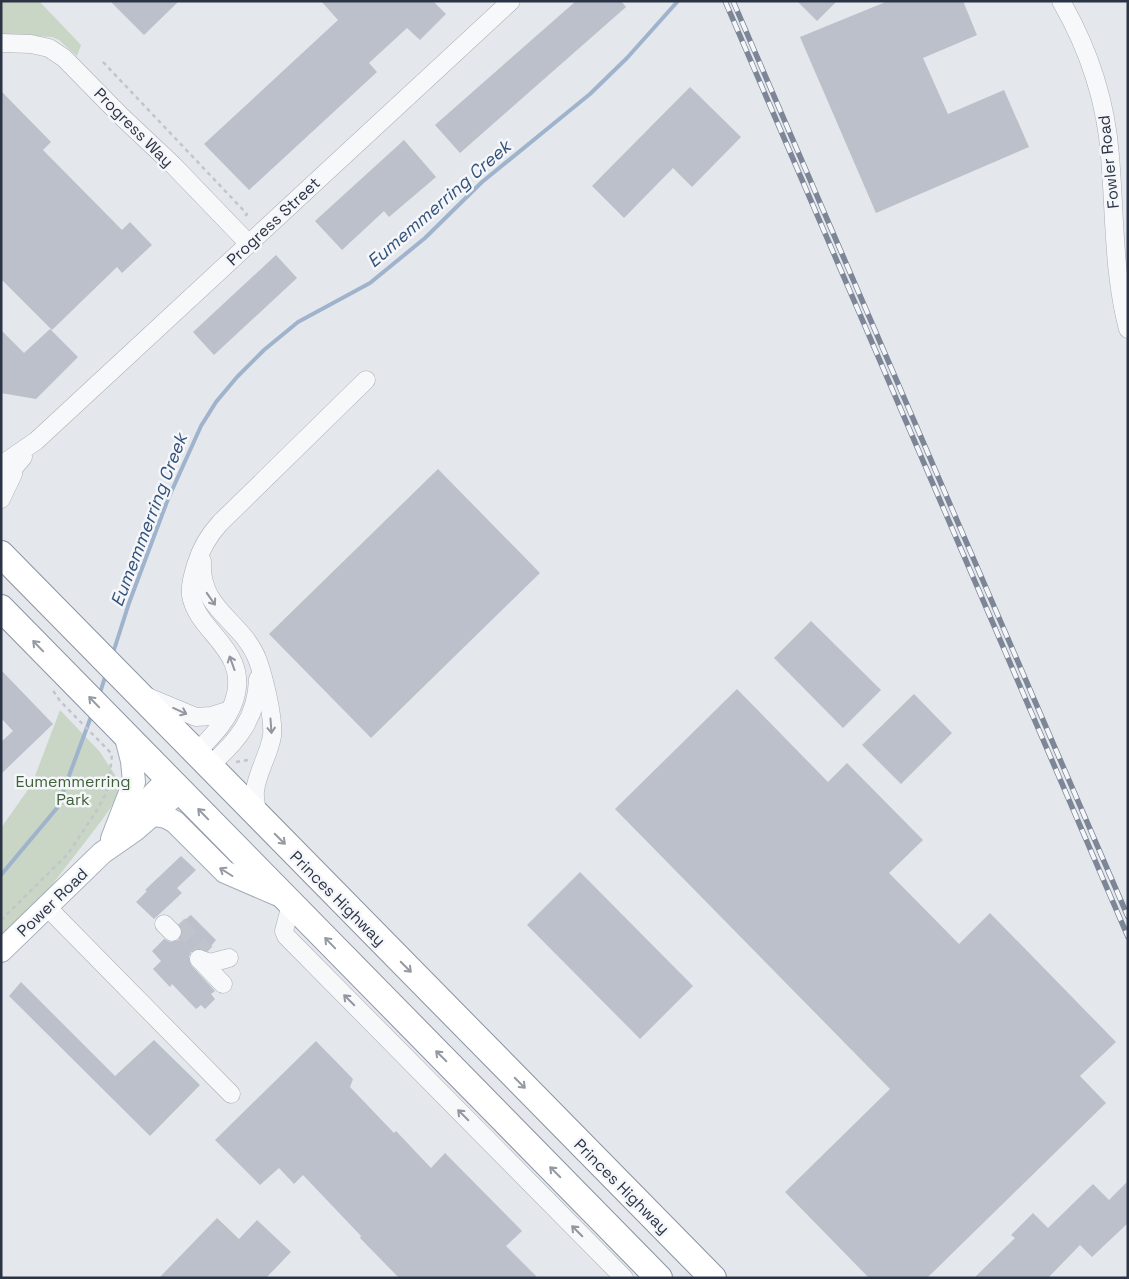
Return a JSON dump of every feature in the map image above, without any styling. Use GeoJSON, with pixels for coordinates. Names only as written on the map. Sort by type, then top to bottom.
{"type":"FeatureCollection","features":[{"type":"Feature","properties":{"kind":"highway","name":"Princes Highway"},"geometry":{"type":"LineString","coordinates":[[1,554],[132,688],[212,760],[258,817],[712,1278]]}},
{"type":"Feature","properties":{"kind":"highway"},"geometry":{"type":"LineString","coordinates":[[1,608],[66,691],[116,736],[175,784],[614,1232],[660,1275]]}},
{"type":"Feature","properties":{"kind":"highway"},"geometry":{"type":"LineString","coordinates":[[175,784],[212,760]]}},
{"type":"Feature","properties":{"kind":"highway"},"geometry":{"type":"LineString","coordinates":[[614,1232],[640,1204]]}},
{"type":"Feature","properties":{"kind":"main road"},"geometry":{"type":"LineString","coordinates":[[107,846],[134,782],[132,761],[116,736]]}},
{"type":"Feature","properties":{"kind":"main road","name":"Power Road"},"geometry":{"type":"LineString","coordinates":[[107,846],[136,830],[154,814],[175,784]]}},
{"type":"Feature","properties":{"kind":"main road","name":"Power Road"},"geometry":{"type":"LineString","coordinates":[[1,951],[107,846],[152,794],[175,784]]}},
{"type":"Feature","properties":{"kind":"main road"},"geometry":{"type":"LineString","coordinates":[[154,814],[175,822],[225,872],[287,900]]}},
{"type":"Feature","properties":{"kind":"street","name":"Progress Street"},"geometry":{"type":"LineString","coordinates":[[1,483],[36,441],[511,1]]}},
{"type":"Feature","properties":{"kind":"street","name":"Fowler Road"},"geometry":{"type":"LineString","coordinates":[[1061,1],[1077,33],[1094,75],[1104,116],[1110,156],[1117,272],[1128,329]]}},
{"type":"Feature","properties":{"kind":"street","name":"Progress Way"},"geometry":{"type":"LineString","coordinates":[[1,43],[31,44],[48,48],[64,58],[173,165],[249,244]]}},
{"type":"Feature","properties":{"kind":"street"},"geometry":{"type":"LineString","coordinates":[[212,760],[219,729],[230,710],[236,690],[234,667],[220,641],[194,605],[191,590],[193,576],[204,542],[220,523],[366,380]]}},
{"type":"Feature","properties":{"kind":"street","name":"Progress Street"},"geometry":{"type":"LineString","coordinates":[[1,464],[36,441]]}},
{"type":"Feature","properties":{"kind":"street"},"geometry":{"type":"LineString","coordinates":[[1,499],[20,460]]}},
{"type":"Feature","properties":{"kind":"street"},"geometry":{"type":"LineString","coordinates":[[220,523],[209,539],[204,553],[202,570],[204,584],[209,597],[249,643],[258,661],[272,730],[270,744],[255,790],[258,817]]}},
{"type":"Feature","properties":{"kind":"street"},"geometry":{"type":"LineString","coordinates":[[212,760],[232,746],[249,721],[256,699],[258,661]]}},
{"type":"Feature","properties":{"kind":"street"},"geometry":{"type":"LineString","coordinates":[[132,688],[196,717],[207,717],[230,710]]}},
{"type":"Feature","properties":{"kind":"street"},"geometry":{"type":"LineString","coordinates":[[287,900],[289,912],[284,931],[286,936],[624,1278]]}},
{"type":"Feature","properties":{"kind":"street"},"geometry":{"type":"LineString","coordinates":[[47,907],[231,1094]]}},
{"type":"Feature","properties":{"kind":"street"},"geometry":{"type":"LineString","coordinates":[[223,984],[202,956],[210,963],[229,958]]}},
{"type":"Feature","properties":{"kind":"street"},"geometry":{"type":"LineString","coordinates":[[597,1251],[614,1232]]}},
{"type":"Feature","properties":{"kind":"street","name":"Princes Highway"},"geometry":{"type":"LineString","coordinates":[[676,1240],[720,1278]]}},
{"type":"Feature","properties":{"kind":"path"},"geometry":{"type":"LineString","coordinates":[[103,62],[247,214],[233,227]]}},
{"type":"Feature","properties":{"kind":"path"},"geometry":{"type":"LineString","coordinates":[[1,920],[68,854],[101,805],[106,794],[116,736],[66,691]]}},
{"type":"Feature","properties":{"kind":"path"},"geometry":{"type":"LineString","coordinates":[[212,760],[252,759]]}},
{"type":"Feature","properties":{"kind":"green space"},"geometry":{"type":"Polygon","coordinates":[[[1,1],[39,1],[81,45],[77,56],[59,40],[52,37],[1,34],[1,1]]]}},
{"type":"Feature","properties":{"kind":"green space","name":"Eumemmerring Park"},"geometry":{"type":"Polygon","coordinates":[[[60,710],[100,752],[117,778],[118,793],[102,820],[1,951],[1,828],[32,784],[60,710]]]}},
{"type":"Feature","properties":{"kind":"building"},"geometry":{"type":"Polygon","coordinates":[[[110,1],[179,1],[144,35],[110,1]]]}},
{"type":"Feature","properties":{"kind":"building"},"geometry":{"type":"Polygon","coordinates":[[[321,1],[433,1],[446,14],[420,40],[407,28],[369,63],[377,72],[249,190],[204,144],[338,20],[321,1]]]}},
{"type":"Feature","properties":{"kind":"building"},"geometry":{"type":"Polygon","coordinates":[[[576,1],[621,1],[626,7],[460,153],[435,125],[576,1]]]}},
{"type":"Feature","properties":{"kind":"building"},"geometry":{"type":"Polygon","coordinates":[[[797,1],[837,1],[817,21],[797,1]]]}},
{"type":"Feature","properties":{"kind":"building"},"geometry":{"type":"Polygon","coordinates":[[[888,1],[963,1],[977,35],[923,58],[948,114],[1004,90],[1029,147],[876,213],[800,37],[888,1]]]}},
{"type":"Feature","properties":{"kind":"building"},"geometry":{"type":"Polygon","coordinates":[[[690,87],[741,137],[692,187],[673,168],[624,218],[592,186],[690,87]]]}},
{"type":"Feature","properties":{"kind":"building"},"geometry":{"type":"Polygon","coordinates":[[[1,91],[51,142],[43,150],[122,230],[130,222],[152,245],[122,273],[117,267],[52,330],[1,279],[1,91]]]}},
{"type":"Feature","properties":{"kind":"building"},"geometry":{"type":"Polygon","coordinates":[[[404,140],[436,177],[389,217],[384,211],[342,250],[315,221],[404,140]]]}},
{"type":"Feature","properties":{"kind":"building"},"geometry":{"type":"Polygon","coordinates":[[[276,255],[297,278],[214,355],[193,332],[276,255]]]}},
{"type":"Feature","properties":{"kind":"building"},"geometry":{"type":"Polygon","coordinates":[[[50,329],[78,357],[36,399],[1,393],[1,330],[24,353],[50,329]]]}},
{"type":"Feature","properties":{"kind":"building"},"geometry":{"type":"Polygon","coordinates":[[[438,469],[540,573],[371,738],[269,634],[438,469]]]}},
{"type":"Feature","properties":{"kind":"building"},"geometry":{"type":"Polygon","coordinates":[[[811,621],[881,690],[843,728],[774,658],[811,621]]]}},
{"type":"Feature","properties":{"kind":"building"},"geometry":{"type":"Polygon","coordinates":[[[1,670],[53,724],[1,774],[1,742],[13,731],[1,718],[1,670]]]}},
{"type":"Feature","properties":{"kind":"building"},"geometry":{"type":"Polygon","coordinates":[[[737,689],[828,782],[847,763],[923,840],[889,873],[959,944],[990,913],[1116,1042],[1080,1076],[1106,1103],[927,1278],[869,1278],[785,1192],[890,1089],[615,809],[737,689]]]}},
{"type":"Feature","properties":{"kind":"building"},"geometry":{"type":"Polygon","coordinates":[[[914,694],[952,733],[901,784],[862,745],[914,694]]]}},
{"type":"Feature","properties":{"kind":"building"},"geometry":{"type":"Polygon","coordinates":[[[181,856],[196,870],[177,888],[182,893],[154,919],[136,902],[147,891],[145,890],[181,856]]]}},
{"type":"Feature","properties":{"kind":"building"},"geometry":{"type":"Polygon","coordinates":[[[580,872],[693,986],[640,1039],[527,925],[580,872]]]}},
{"type":"Feature","properties":{"kind":"building"},"geometry":{"type":"Polygon","coordinates":[[[191,915],[216,940],[207,951],[196,949],[191,952],[189,957],[191,965],[215,991],[211,994],[215,999],[205,1009],[201,1005],[196,1009],[172,984],[170,987],[153,969],[161,961],[152,951],[164,939],[170,942],[179,940],[182,929],[179,924],[191,915]]]}},
{"type":"Feature","properties":{"kind":"building"},"geometry":{"type":"Polygon","coordinates":[[[21,982],[115,1076],[154,1040],[200,1085],[150,1136],[9,996],[21,982]]]}},
{"type":"Feature","properties":{"kind":"building"},"geometry":{"type":"Polygon","coordinates":[[[316,1041],[353,1079],[350,1087],[431,1168],[445,1153],[522,1231],[506,1246],[538,1278],[399,1278],[303,1175],[294,1184],[279,1168],[260,1185],[215,1140],[316,1041]]]}},
{"type":"Feature","properties":{"kind":"building"},"geometry":{"type":"Polygon","coordinates":[[[1128,1181],[1128,1223],[1092,1257],[1080,1245],[1048,1278],[974,1278],[1015,1238],[1011,1235],[1033,1213],[1048,1228],[1093,1184],[1109,1200],[1128,1181]]]}},
{"type":"Feature","properties":{"kind":"building"},"geometry":{"type":"Polygon","coordinates":[[[217,1218],[239,1239],[257,1220],[291,1252],[266,1278],[159,1278],[217,1218]]]}},
{"type":"Feature","properties":{"kind":"waterway","name":"Eumemmerring Creek"},"geometry":{"type":"LineString","coordinates":[[113,653],[129,603],[168,499],[201,426],[216,402],[237,377],[264,350],[298,322],[370,283],[425,238],[482,182],[590,94],[627,58],[678,1]]}},
{"type":"Feature","properties":{"kind":"waterway","name":"Eumemmerring Creek"},"geometry":{"type":"LineString","coordinates":[[99,696],[106,674]]}},
{"type":"Feature","properties":{"kind":"waterway","name":"Eumemmerring Creek"},"geometry":{"type":"LineString","coordinates":[[1,875],[57,808],[92,714]]}},
{"type":"Feature","properties":{"kind":"tunnel"},"geometry":{"type":"LineString","coordinates":[[178,925],[206,953]]}},
{"type":"Feature","properties":{"kind":"railway"},"geometry":{"type":"LineString","coordinates":[[725,1],[1128,937]]}},
{"type":"Feature","properties":{"kind":"railway"},"geometry":{"type":"LineString","coordinates":[[733,1],[1128,917]]}}]}
